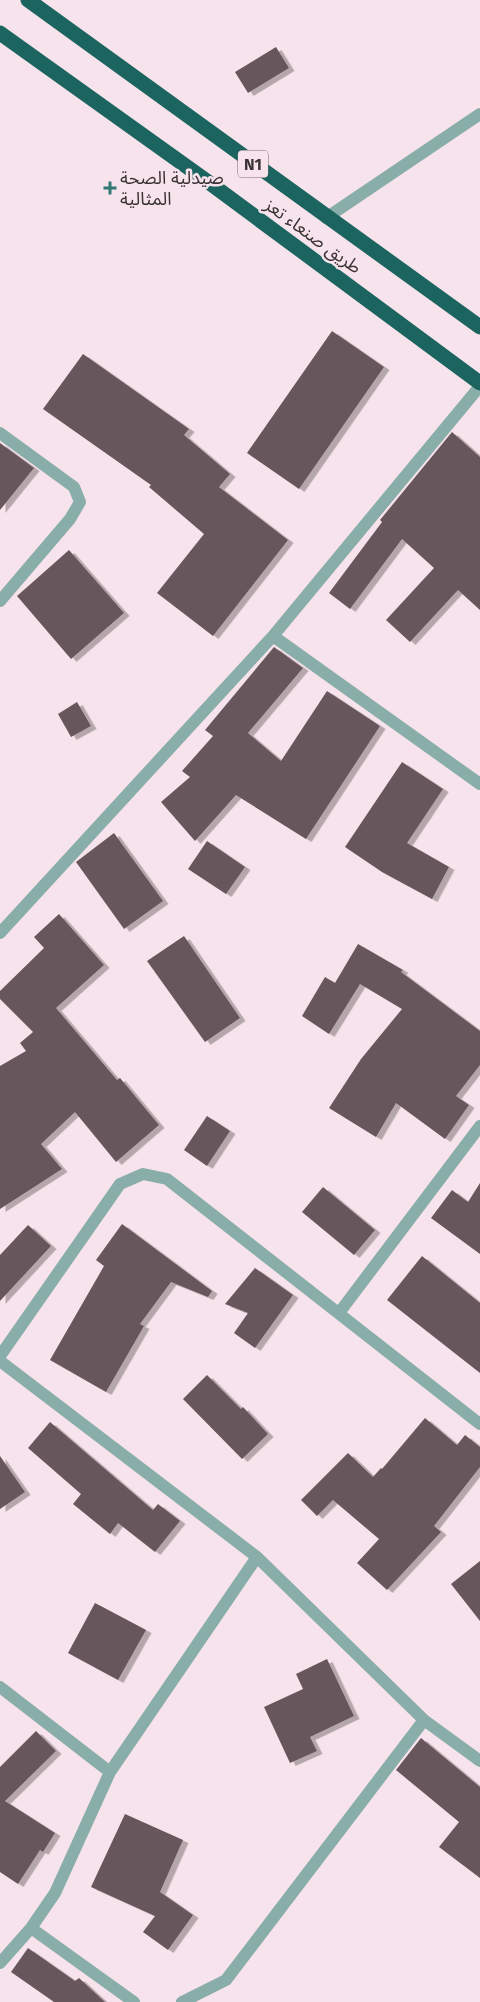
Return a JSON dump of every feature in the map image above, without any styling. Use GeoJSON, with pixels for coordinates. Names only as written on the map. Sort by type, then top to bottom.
{"type":"FeatureCollection","features":[{"type":"Feature","properties":{"kind":"highway","name":"طريق صنعاء تعز"},"geometry":{"type":"LineString","coordinates":[[28,0],[326,218],[480,327]]}},
{"type":"Feature","properties":{"kind":"highway","name":"طريق صنعاء تعز"},"geometry":{"type":"LineString","coordinates":[[0,33],[210,184],[480,385]]}},
{"type":"Feature","properties":{"kind":"street"},"geometry":{"type":"LineString","coordinates":[[326,218],[480,114]]}},
{"type":"Feature","properties":{"kind":"street"},"geometry":{"type":"LineString","coordinates":[[0,933],[273,636],[480,385]]}},
{"type":"Feature","properties":{"kind":"street"},"geometry":{"type":"LineString","coordinates":[[0,433],[74,487],[80,502],[70,519],[0,601]]}},
{"type":"Feature","properties":{"kind":"street"},"geometry":{"type":"LineString","coordinates":[[273,636],[480,784]]}},
{"type":"Feature","properties":{"kind":"street"},"geometry":{"type":"LineString","coordinates":[[339,1313],[480,1126]]}},
{"type":"Feature","properties":{"kind":"street"},"geometry":{"type":"LineString","coordinates":[[0,1356],[120,1184],[144,1174],[167,1179],[480,1424]]}},
{"type":"Feature","properties":{"kind":"street"},"geometry":{"type":"LineString","coordinates":[[0,1361],[257,1557],[424,1720],[480,1761]]}},
{"type":"Feature","properties":{"kind":"street"},"geometry":{"type":"LineString","coordinates":[[0,1964],[31,1928],[55,1893],[110,1772],[257,1557]]}},
{"type":"Feature","properties":{"kind":"street"},"geometry":{"type":"LineString","coordinates":[[0,1688],[110,1772]]}},
{"type":"Feature","properties":{"kind":"street"},"geometry":{"type":"LineString","coordinates":[[182,2002],[226,1980],[424,1720]]}},
{"type":"Feature","properties":{"kind":"street"},"geometry":{"type":"LineString","coordinates":[[31,1928],[134,2002]]}},
{"type":"Feature","properties":{"kind":"building"},"geometry":{"type":"Polygon","coordinates":[[[276,47],[289,68],[248,93],[235,72],[276,47]]]}},
{"type":"Feature","properties":{"kind":"building"},"geometry":{"type":"Polygon","coordinates":[[[332,331],[384,367],[299,489],[247,453],[332,331]]]}},
{"type":"Feature","properties":{"kind":"building"},"geometry":{"type":"Polygon","coordinates":[[[83,354],[189,429],[184,435],[230,474],[219,487],[288,540],[213,636],[157,593],[204,534],[149,487],[151,485],[43,409],[83,354]]]}},
{"type":"Feature","properties":{"kind":"building"},"geometry":{"type":"Polygon","coordinates":[[[452,432],[480,457],[480,610],[458,590],[410,642],[386,620],[434,568],[402,539],[350,609],[329,593],[382,522],[380,520],[452,432]]]}},
{"type":"Feature","properties":{"kind":"building"},"geometry":{"type":"Polygon","coordinates":[[[0,443],[34,468],[0,510],[0,443]]]}},
{"type":"Feature","properties":{"kind":"building"},"geometry":{"type":"Polygon","coordinates":[[[69,550],[124,613],[71,659],[17,596],[69,550]]]}},
{"type":"Feature","properties":{"kind":"building"},"geometry":{"type":"Polygon","coordinates":[[[274,647],[303,668],[248,733],[281,761],[327,691],[380,726],[306,839],[236,795],[195,841],[161,802],[190,777],[182,771],[213,736],[205,730],[274,647]]]}},
{"type":"Feature","properties":{"kind":"building"},"geometry":{"type":"Polygon","coordinates":[[[77,702],[91,726],[71,737],[58,714],[77,702]]]}},
{"type":"Feature","properties":{"kind":"building"},"geometry":{"type":"Polygon","coordinates":[[[402,762],[443,789],[407,843],[449,867],[432,899],[382,872],[345,847],[402,762]]]}},
{"type":"Feature","properties":{"kind":"building"},"geometry":{"type":"Polygon","coordinates":[[[114,833],[163,901],[124,929],[76,862],[114,833]]]}},
{"type":"Feature","properties":{"kind":"building"},"geometry":{"type":"Polygon","coordinates":[[[207,841],[245,867],[226,894],[188,869],[207,841]]]}},
{"type":"Feature","properties":{"kind":"building"},"geometry":{"type":"Polygon","coordinates":[[[59,914],[104,965],[56,1008],[117,1080],[120,1078],[159,1125],[116,1162],[75,1112],[41,1144],[62,1169],[0,1209],[0,1066],[26,1051],[20,1043],[33,1032],[0,999],[0,991],[44,948],[34,937],[59,914]]]}},
{"type":"Feature","properties":{"kind":"building"},"geometry":{"type":"Polygon","coordinates":[[[184,936],[240,1018],[205,1042],[147,961],[184,936]]]}},
{"type":"Feature","properties":{"kind":"building"},"geometry":{"type":"Polygon","coordinates":[[[358,944],[403,970],[401,972],[480,1031],[480,1065],[456,1096],[469,1105],[445,1139],[396,1103],[376,1137],[329,1108],[361,1059],[402,1009],[360,984],[329,1034],[302,1016],[325,977],[335,983],[358,944]]]}},
{"type":"Feature","properties":{"kind":"building"},"geometry":{"type":"Polygon","coordinates":[[[207,1116],[230,1131],[207,1166],[184,1150],[207,1116]]]}},
{"type":"Feature","properties":{"kind":"building"},"geometry":{"type":"Polygon","coordinates":[[[480,1183],[480,1254],[431,1218],[452,1190],[468,1202],[480,1183]]]}},
{"type":"Feature","properties":{"kind":"building"},"geometry":{"type":"Polygon","coordinates":[[[323,1187],[375,1230],[354,1255],[302,1212],[323,1187]]]}},
{"type":"Feature","properties":{"kind":"building"},"geometry":{"type":"Polygon","coordinates":[[[122,1224],[212,1291],[208,1297],[171,1282],[140,1324],[144,1326],[106,1392],[50,1360],[104,1266],[96,1260],[122,1224]]]}},
{"type":"Feature","properties":{"kind":"building"},"geometry":{"type":"Polygon","coordinates":[[[28,1225],[51,1246],[0,1301],[0,1255],[28,1225]]]}},
{"type":"Feature","properties":{"kind":"building"},"geometry":{"type":"Polygon","coordinates":[[[422,1256],[480,1303],[480,1373],[387,1300],[422,1256]]]}},
{"type":"Feature","properties":{"kind":"building"},"geometry":{"type":"Polygon","coordinates":[[[255,1268],[293,1295],[255,1348],[234,1333],[248,1313],[225,1304],[255,1268]]]}},
{"type":"Feature","properties":{"kind":"building"},"geometry":{"type":"Polygon","coordinates":[[[207,1375],[241,1409],[243,1407],[268,1434],[242,1459],[183,1399],[207,1375]]]}},
{"type":"Feature","properties":{"kind":"building"},"geometry":{"type":"Polygon","coordinates":[[[425,1418],[457,1445],[465,1435],[480,1447],[480,1467],[434,1526],[441,1532],[387,1590],[357,1563],[379,1539],[333,1500],[317,1516],[301,1500],[348,1453],[373,1477],[425,1418]]]}},
{"type":"Feature","properties":{"kind":"building"},"geometry":{"type":"Polygon","coordinates":[[[50,1422],[153,1510],[158,1504],[180,1521],[155,1552],[118,1523],[110,1534],[73,1504],[81,1494],[28,1448],[50,1422]]]}},
{"type":"Feature","properties":{"kind":"building"},"geometry":{"type":"Polygon","coordinates":[[[0,1456],[25,1492],[0,1509],[0,1456]]]}},
{"type":"Feature","properties":{"kind":"building"},"geometry":{"type":"Polygon","coordinates":[[[480,1561],[480,1621],[451,1584],[480,1561]]]}},
{"type":"Feature","properties":{"kind":"building"},"geometry":{"type":"Polygon","coordinates":[[[95,1603],[146,1630],[118,1680],[68,1653],[95,1603]]]}},
{"type":"Feature","properties":{"kind":"building"},"geometry":{"type":"Polygon","coordinates":[[[327,1659],[354,1716],[310,1737],[317,1751],[290,1763],[264,1707],[303,1689],[296,1674],[327,1659]]]}},
{"type":"Feature","properties":{"kind":"building"},"geometry":{"type":"Polygon","coordinates":[[[36,1731],[56,1751],[5,1801],[55,1833],[43,1852],[40,1850],[18,1884],[0,1872],[0,1767],[36,1731]]]}},
{"type":"Feature","properties":{"kind":"building"},"geometry":{"type":"Polygon","coordinates":[[[421,1738],[480,1787],[480,1878],[439,1847],[459,1822],[396,1770],[421,1738]]]}},
{"type":"Feature","properties":{"kind":"building"},"geometry":{"type":"Polygon","coordinates":[[[125,1814],[183,1840],[160,1892],[193,1915],[168,1950],[143,1932],[155,1916],[91,1887],[125,1814]]]}},
{"type":"Feature","properties":{"kind":"building"},"geometry":{"type":"Polygon","coordinates":[[[28,1948],[75,1981],[79,1978],[105,2002],[54,2002],[11,1972],[28,1948]]]}},
{"type":"Feature","properties":{"kind":"place","name":"صيدلية الصحة المثالية"},"geometry":{"type":"Point","coordinates":[110,188]}}]}
